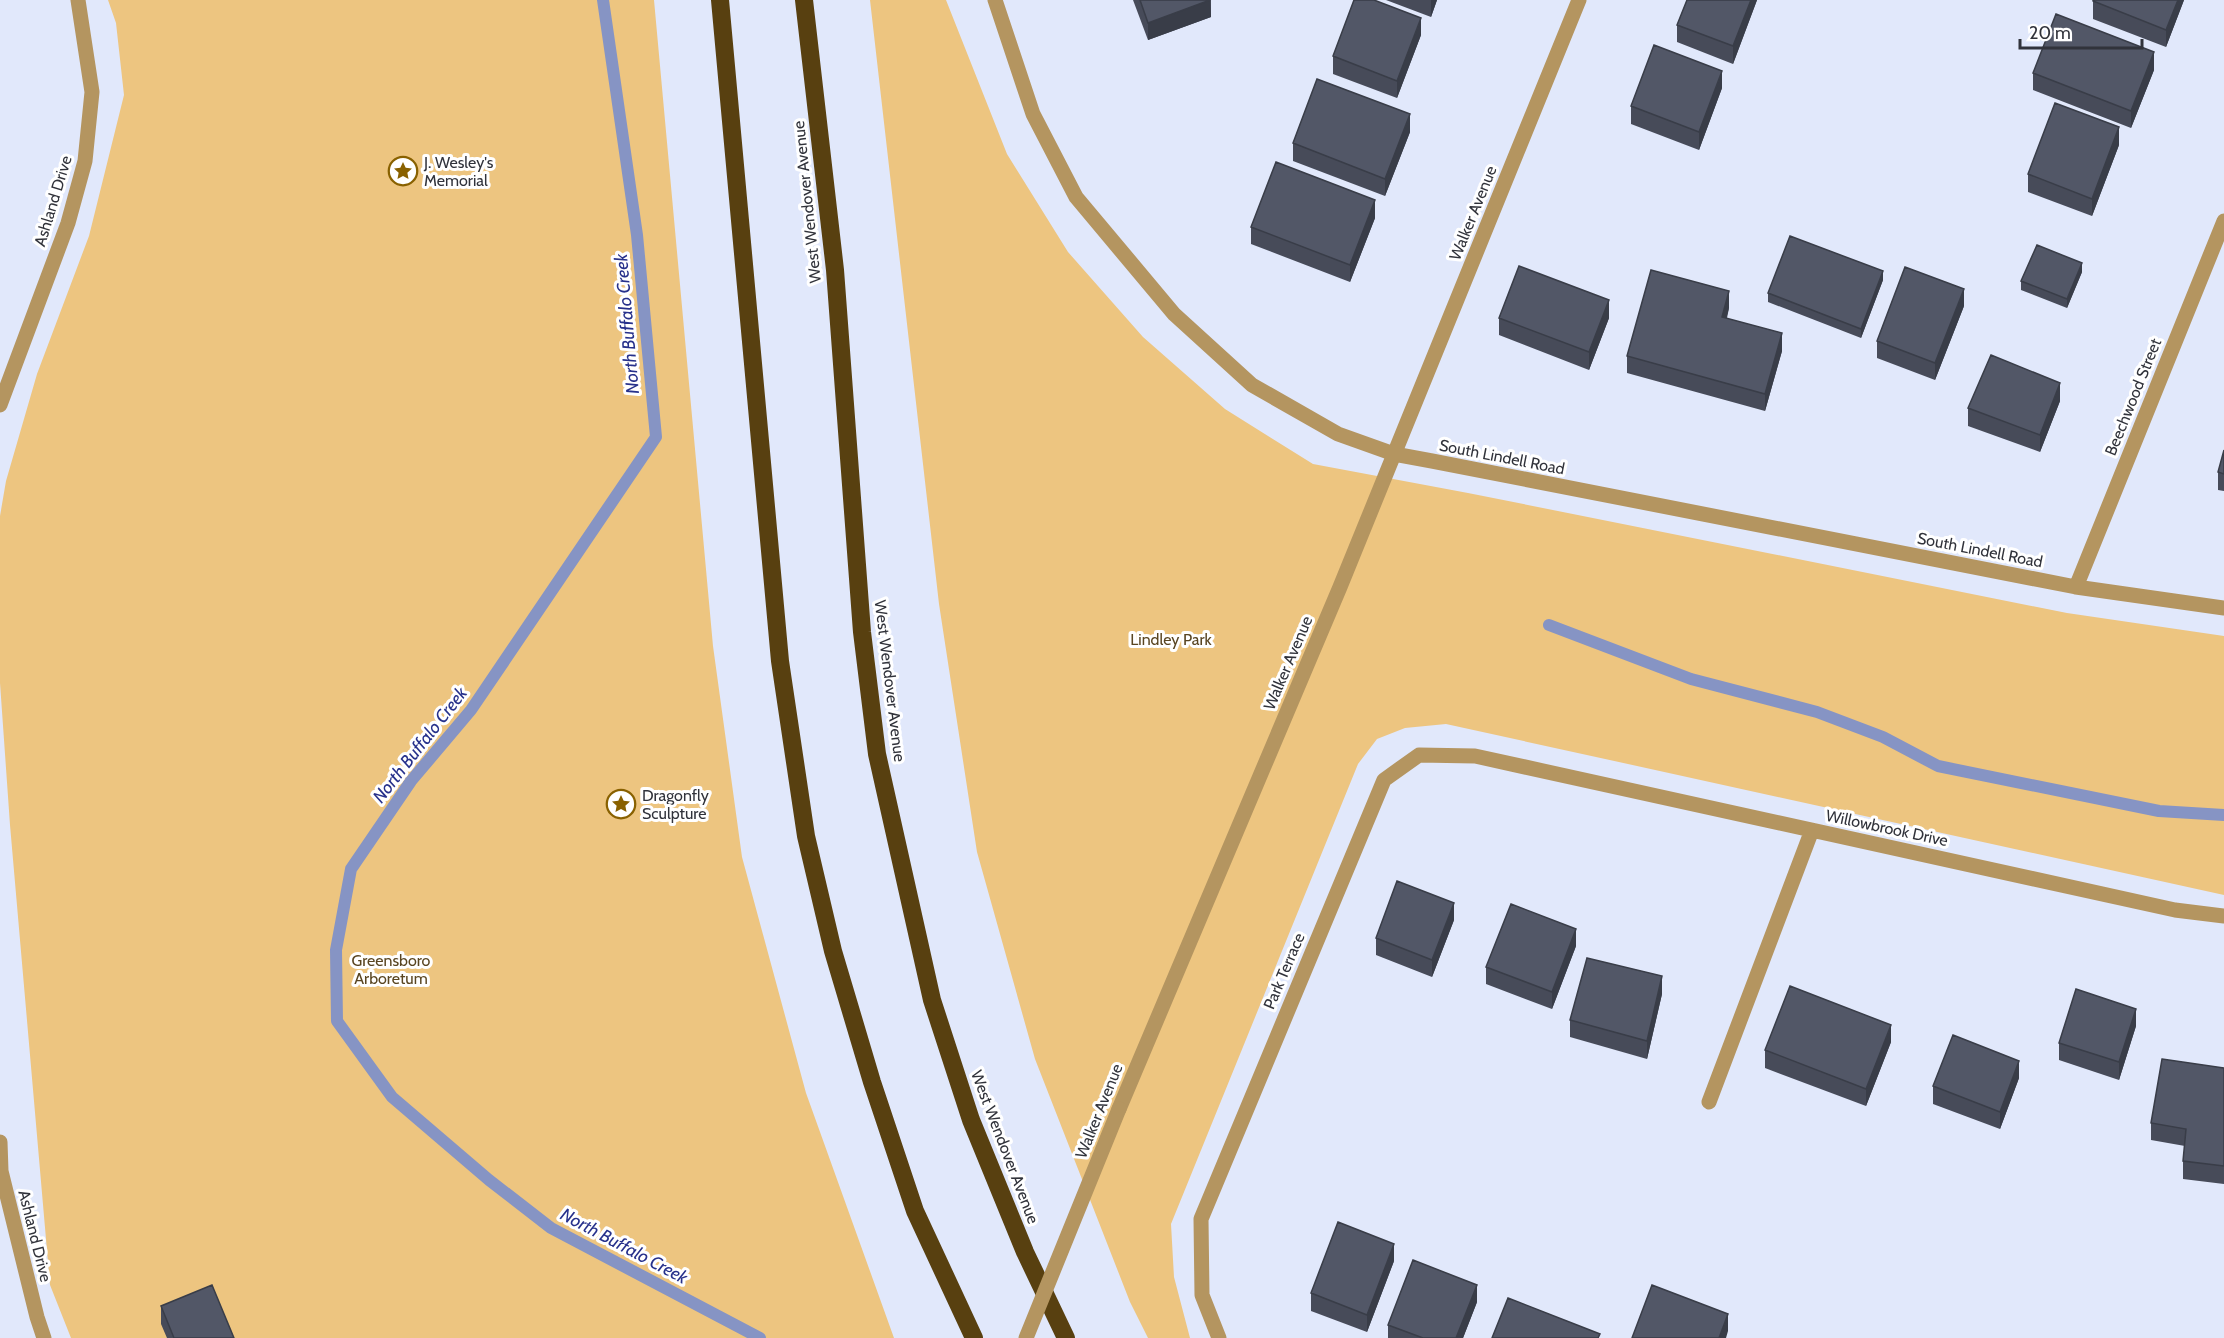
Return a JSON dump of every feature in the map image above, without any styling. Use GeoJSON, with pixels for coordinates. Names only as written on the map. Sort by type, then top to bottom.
{"type":"FeatureCollection","features":[{"type":"Feature","properties":{"kind":"highway"},"geometry":{"type":"LineString","coordinates":[[720,0],[780,661],[806,836],[833,951],[915,1211],[974,1338]]}},
{"type":"Feature","properties":{"kind":"highway","name":"West Wendover Avenue"},"geometry":{"type":"LineString","coordinates":[[804,0],[835,270],[862,632],[877,754],[932,1000],[971,1120],[1025,1252],[1066,1338]]}},
{"type":"Feature","properties":{"kind":"street","name":"Ashland Drive"},"geometry":{"type":"LineString","coordinates":[[0,405],[68,223],[85,161],[92,92],[78,0]]}},
{"type":"Feature","properties":{"kind":"street","name":"South Lindell Road"},"geometry":{"type":"LineString","coordinates":[[995,0],[1033,114],[1076,198],[1174,314],[1252,385],[1338,434],[1394,454],[2076,587],[2224,608]]}},
{"type":"Feature","properties":{"kind":"street","name":"Walker Avenue"},"geometry":{"type":"LineString","coordinates":[[1026,1338],[1119,1109],[1394,454],[1580,0]]}},
{"type":"Feature","properties":{"kind":"street","name":"Beechwood Street"},"geometry":{"type":"LineString","coordinates":[[2076,587],[2224,221]]}},
{"type":"Feature","properties":{"kind":"street","name":"Park Terrace"},"geometry":{"type":"LineString","coordinates":[[1219,1338],[1202,1295],[1201,1219],[1384,780],[1419,755],[1474,756],[1543,771]]}},
{"type":"Feature","properties":{"kind":"street","name":"Willowbrook Drive"},"geometry":{"type":"LineString","coordinates":[[1543,771],[2175,910],[2224,916]]}},
{"type":"Feature","properties":{"kind":"street"},"geometry":{"type":"LineString","coordinates":[[1709,1102],[1812,830]]}},
{"type":"Feature","properties":{"kind":"street","name":"Ashland Drive"},"geometry":{"type":"LineString","coordinates":[[0,1142],[0,1171],[44,1338]]}},
{"type":"Feature","properties":{"kind":"green space","name":"Greensboro Arboretum"},"geometry":{"type":"Polygon","coordinates":[[[108,0],[654,0],[713,646],[742,857],[806,1093],[894,1338],[71,1338],[50,1285],[10,825],[0,683],[0,516],[6,481],[37,374],[89,236],[124,95],[116,23],[108,0]]]}},
{"type":"Feature","properties":{"kind":"green space","name":"Lindley Park"},"geometry":{"type":"Polygon","coordinates":[[[870,0],[946,0],[1007,154],[1068,252],[1143,337],[1225,409],[1313,464],[2067,613],[2224,636],[2224,895],[1446,724],[1405,728],[1377,739],[1358,764],[1171,1224],[1174,1277],[1190,1338],[1148,1338],[1130,1302],[1035,1059],[977,852],[939,604],[870,0]]]}},
{"type":"Feature","properties":{"kind":"building"},"geometry":{"type":"Polygon","coordinates":[[[1140,0],[1210,0],[1148,23],[1140,0]]]}},
{"type":"Feature","properties":{"kind":"building"},"geometry":{"type":"Polygon","coordinates":[[[1354,0],[1374,0],[1421,18],[1397,81],[1333,56],[1354,0]]]}},
{"type":"Feature","properties":{"kind":"building"},"geometry":{"type":"Polygon","coordinates":[[[1687,0],[1751,0],[1733,46],[1677,25],[1687,0]]]}},
{"type":"Feature","properties":{"kind":"building"},"geometry":{"type":"Polygon","coordinates":[[[2093,0],[2178,0],[2166,30],[2093,0]]]}},
{"type":"Feature","properties":{"kind":"building"},"geometry":{"type":"Polygon","coordinates":[[[2056,14],[2154,52],[2131,111],[2033,73],[2056,14]]]}},
{"type":"Feature","properties":{"kind":"building"},"geometry":{"type":"Polygon","coordinates":[[[1654,45],[1722,71],[1699,132],[1631,106],[1654,45]]]}},
{"type":"Feature","properties":{"kind":"building"},"geometry":{"type":"Polygon","coordinates":[[[1317,79],[1410,114],[1385,179],[1293,143],[1317,79]]]}},
{"type":"Feature","properties":{"kind":"building"},"geometry":{"type":"Polygon","coordinates":[[[2055,103],[2119,127],[2092,199],[2028,174],[2055,103]]]}},
{"type":"Feature","properties":{"kind":"building"},"geometry":{"type":"Polygon","coordinates":[[[1276,162],[1375,200],[1350,265],[1251,227],[1276,162]]]}},
{"type":"Feature","properties":{"kind":"building"},"geometry":{"type":"Polygon","coordinates":[[[1790,236],[1883,271],[1861,329],[1768,293],[1790,236]]]}},
{"type":"Feature","properties":{"kind":"building"},"geometry":{"type":"Polygon","coordinates":[[[2037,245],[2082,263],[2067,299],[2021,281],[2037,245]]]}},
{"type":"Feature","properties":{"kind":"building"},"geometry":{"type":"Polygon","coordinates":[[[1519,266],[1609,300],[1589,352],[1499,318],[1519,266]]]}},
{"type":"Feature","properties":{"kind":"building"},"geometry":{"type":"Polygon","coordinates":[[[1905,267],[1964,289],[1935,363],[1877,341],[1905,267]]]}},
{"type":"Feature","properties":{"kind":"building"},"geometry":{"type":"Polygon","coordinates":[[[1651,270],[1729,291],[1722,317],[1782,333],[1765,394],[1627,356],[1651,270]]]}},
{"type":"Feature","properties":{"kind":"building"},"geometry":{"type":"Polygon","coordinates":[[[1991,355],[2060,383],[2040,435],[1968,408],[1991,355]]]}},
{"type":"Feature","properties":{"kind":"building"},"geometry":{"type":"Polygon","coordinates":[[[2224,450],[2224,474],[2218,472],[2224,450]]]}},
{"type":"Feature","properties":{"kind":"building"},"geometry":{"type":"Polygon","coordinates":[[[1397,881],[1454,903],[1432,960],[1376,938],[1397,881]]]}},
{"type":"Feature","properties":{"kind":"building"},"geometry":{"type":"Polygon","coordinates":[[[1511,904],[1576,929],[1552,992],[1486,967],[1511,904]]]}},
{"type":"Feature","properties":{"kind":"building"},"geometry":{"type":"Polygon","coordinates":[[[1587,958],[1662,976],[1647,1041],[1570,1020],[1587,958]]]}},
{"type":"Feature","properties":{"kind":"building"},"geometry":{"type":"Polygon","coordinates":[[[1790,986],[1891,1025],[1866,1089],[1765,1050],[1790,986]]]}},
{"type":"Feature","properties":{"kind":"building"},"geometry":{"type":"Polygon","coordinates":[[[2076,989],[2136,1009],[2119,1062],[2059,1043],[2076,989]]]}},
{"type":"Feature","properties":{"kind":"building"},"geometry":{"type":"Polygon","coordinates":[[[1953,1035],[2019,1061],[2000,1112],[1933,1086],[1953,1035]]]}},
{"type":"Feature","properties":{"kind":"building"},"geometry":{"type":"Polygon","coordinates":[[[2162,1059],[2224,1068],[2224,1166],[2183,1161],[2186,1129],[2151,1123],[2162,1059]]]}},
{"type":"Feature","properties":{"kind":"building"},"geometry":{"type":"Polygon","coordinates":[[[1338,1222],[1394,1244],[1367,1315],[1311,1293],[1338,1222]]]}},
{"type":"Feature","properties":{"kind":"building"},"geometry":{"type":"Polygon","coordinates":[[[1413,1260],[1477,1285],[1456,1338],[1423,1338],[1388,1325],[1413,1260]]]}},
{"type":"Feature","properties":{"kind":"building"},"geometry":{"type":"Polygon","coordinates":[[[212,1285],[234,1338],[174,1338],[161,1306],[212,1285]]]}},
{"type":"Feature","properties":{"kind":"building"},"geometry":{"type":"Polygon","coordinates":[[[1652,1285],[1728,1314],[1719,1338],[1632,1338],[1652,1285]]]}},
{"type":"Feature","properties":{"kind":"building"},"geometry":{"type":"Polygon","coordinates":[[[1508,1298],[1600,1334],[1598,1338],[1492,1338],[1508,1298]]]}},
{"type":"Feature","properties":{"kind":"waterway","name":"North Buffalo Creek"},"geometry":{"type":"LineString","coordinates":[[603,0],[637,235],[656,437],[471,710],[411,781],[351,869],[336,950],[337,1021],[392,1097],[489,1180],[551,1228],[760,1338]]}},
{"type":"Feature","properties":{"kind":"waterway"},"geometry":{"type":"LineString","coordinates":[[1549,625],[1691,679],[1817,712],[1883,737],[1938,766],[2159,811],[2224,815]]}},
{"type":"Feature","properties":{"kind":"place","name":"J. Wesley's Memorial"},"geometry":{"type":"Point","coordinates":[403,171]}},
{"type":"Feature","properties":{"kind":"place","name":"Dragonfly Sculpture"},"geometry":{"type":"Point","coordinates":[621,804]}}]}
